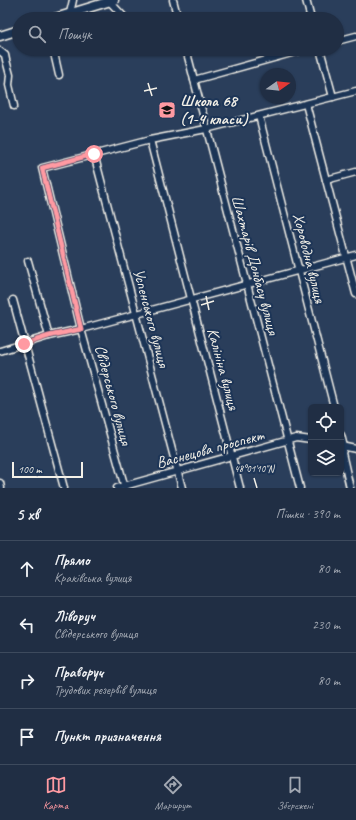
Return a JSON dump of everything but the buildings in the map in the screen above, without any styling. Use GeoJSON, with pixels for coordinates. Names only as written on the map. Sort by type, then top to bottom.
{"type":"FeatureCollection","features":[{"type":"Feature","properties":{"kind":"main road"},"geometry":{"type":"LineString","coordinates":[[75,12],[94,3],[111,1]]}},
{"type":"Feature","properties":{"kind":"main road"},"geometry":{"type":"LineString","coordinates":[[0,36],[12,32]]}},
{"type":"Feature","properties":{"kind":"street"},"geometry":{"type":"LineString","coordinates":[[68,12],[73,0]]}},
{"type":"Feature","properties":{"kind":"street"},"geometry":{"type":"LineString","coordinates":[[173,0],[174,12]]}},
{"type":"Feature","properties":{"kind":"street"},"geometry":{"type":"LineString","coordinates":[[306,0],[309,12]]}},
{"type":"Feature","properties":{"kind":"street"},"geometry":{"type":"LineString","coordinates":[[111,1],[120,12]]}},
{"type":"Feature","properties":{"kind":"street"},"geometry":{"type":"LineString","coordinates":[[344,39],[356,36]]}},
{"type":"Feature","properties":{"kind":"street"},"geometry":{"type":"LineString","coordinates":[[0,51],[5,55],[10,75],[9,85],[14,106]]}},
{"type":"Feature","properties":{"kind":"street"},"geometry":{"type":"LineString","coordinates":[[55,56],[59,75]]}},
{"type":"Feature","properties":{"kind":"street","name":"Шахтарів Донбасу вулиця"},"geometry":{"type":"LineString","coordinates":[[188,56],[300,488]]}},
{"type":"Feature","properties":{"kind":"street"},"geometry":{"type":"LineString","coordinates":[[194,80],[281,56]]}},
{"type":"Feature","properties":{"kind":"street"},"geometry":{"type":"LineString","coordinates":[[322,56],[333,97]]}},
{"type":"Feature","properties":{"kind":"street"},"geometry":{"type":"LineString","coordinates":[[94,154],[150,140],[206,129],[356,91]]}},
{"type":"Feature","properties":{"kind":"street"},"geometry":{"type":"LineString","coordinates":[[306,104],[356,294]]}},
{"type":"Feature","properties":{"kind":"street","name":"Хороводна вулиця"},"geometry":{"type":"LineString","coordinates":[[259,116],[333,404]]}},
{"type":"Feature","properties":{"kind":"street","name":"Калініна вулиця"},"geometry":{"type":"LineString","coordinates":[[150,140],[240,488]]}},
{"type":"Feature","properties":{"kind":"street","name":"Свідерського вулиця"},"geometry":{"type":"LineString","coordinates":[[94,154],[42,168],[81,329],[124,487]]}},
{"type":"Feature","properties":{"kind":"street","name":"Успенського вулиця"},"geometry":{"type":"LineString","coordinates":[[94,154],[182,488]]}},
{"type":"Feature","properties":{"kind":"street"},"geometry":{"type":"LineString","coordinates":[[326,180],[356,172]]}},
{"type":"Feature","properties":{"kind":"street"},"geometry":{"type":"LineString","coordinates":[[0,350],[356,255]]}},
{"type":"Feature","properties":{"kind":"street"},"geometry":{"type":"LineString","coordinates":[[28,261],[49,336]]}},
{"type":"Feature","properties":{"kind":"street"},"geometry":{"type":"LineString","coordinates":[[13,300],[64,488]]}},
{"type":"Feature","properties":{"kind":"street","name":"Васнецова проспект"},"geometry":{"type":"LineString","coordinates":[[117,488],[296,438],[308,440]]}},
{"type":"Feature","properties":{"kind":"street"},"geometry":{"type":"LineString","coordinates":[[344,447],[356,449]]}},
{"type":"Feature","properties":{"kind":"street"},"geometry":{"type":"LineString","coordinates":[[344,462],[350,488]]}},
{"type":"Feature","properties":{"kind":"street"},"geometry":{"type":"LineString","coordinates":[[0,483],[1,488]]}},
{"type":"Feature","properties":{"kind":"place","name":"Школа 68 (1-4 класи)"},"geometry":{"type":"Point","coordinates":[167,110]}},
{"type":"Feature","properties":{"kind":"route"},"geometry":{"type":"LineString","coordinates":[[24,344],[49,336],[81,329],[42,168],[94,154]]}}]}
